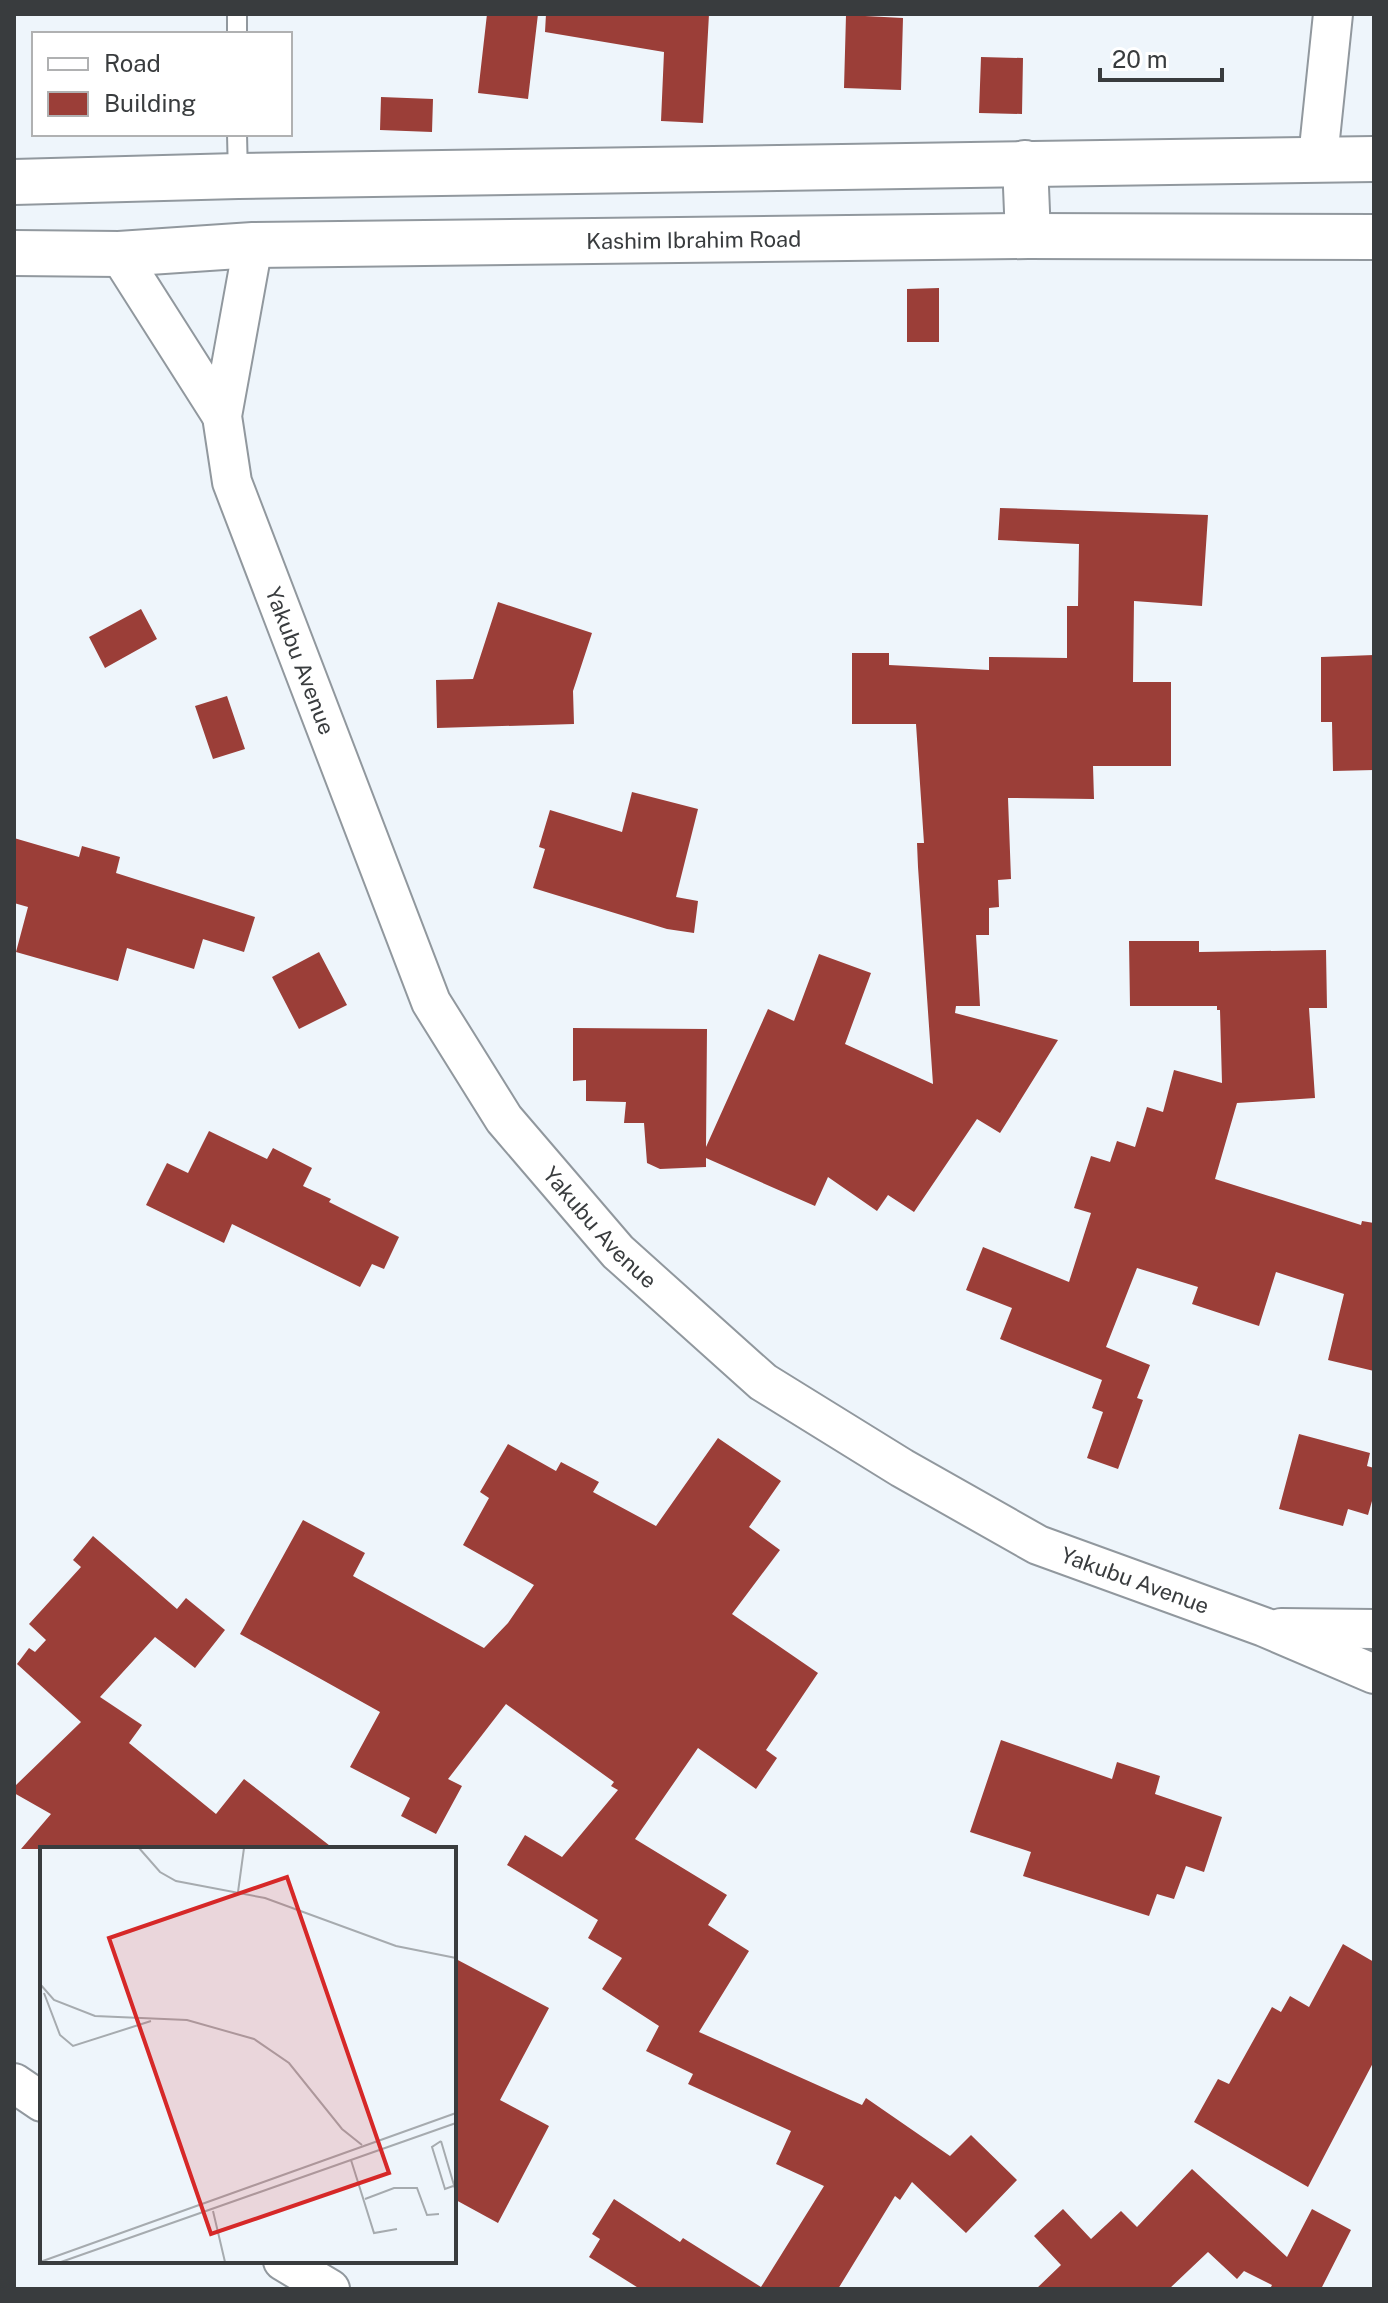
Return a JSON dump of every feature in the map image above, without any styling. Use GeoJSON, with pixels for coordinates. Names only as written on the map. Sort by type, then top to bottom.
{"type":"FeatureCollection","features":[{"type":"Feature","properties":{"kind":"street"},"geometry":{"type":"LineString","coordinates":[[1318,158],[1333,14]]}},
{"type":"Feature","properties":{"kind":"street"},"geometry":{"type":"LineString","coordinates":[[14,182],[238,155],[529,173],[1374,159]]}},
{"type":"Feature","properties":{"kind":"street"},"geometry":{"type":"LineString","coordinates":[[1025,163],[1028,236]]}},
{"type":"Feature","properties":{"kind":"street","name":"Kashim Ibrahim Road"},"geometry":{"type":"LineString","coordinates":[[14,253],[119,254],[253,245],[1028,236],[1374,237]]}},
{"type":"Feature","properties":{"kind":"street","name":"Yakubu Avenue"},"geometry":{"type":"LineString","coordinates":[[253,245],[222,416],[232,482],[431,1002],[504,1119],[618,1252],[763,1382],[902,1468],[1038,1545],[1264,1627],[1374,1674]]}},
{"type":"Feature","properties":{"kind":"street","name":"Yakubu Avenue"},"geometry":{"type":"LineString","coordinates":[[119,254],[222,416]]}},
{"type":"Feature","properties":{"kind":"street"},"geometry":{"type":"LineString","coordinates":[[1264,1627],[1374,1629]]}},
{"type":"Feature","properties":{"kind":"street"},"geometry":{"type":"LineString","coordinates":[[14,2083],[40,2101]]}},
{"type":"Feature","properties":{"kind":"street"},"geometry":{"type":"LineString","coordinates":[[286,2263],[330,2289]]}},
{"type":"Feature","properties":{"kind":"building"},"geometry":{"type":"Polygon","coordinates":[[[487,14],[538,14],[528,99],[478,93],[487,14]]]}},
{"type":"Feature","properties":{"kind":"building"},"geometry":{"type":"Polygon","coordinates":[[[546,14],[709,14],[703,123],[661,121],[664,52],[545,32],[546,14]]]}},
{"type":"Feature","properties":{"kind":"building"},"geometry":{"type":"Polygon","coordinates":[[[846,15],[903,18],[901,90],[844,88],[846,15]]]}},
{"type":"Feature","properties":{"kind":"building"},"geometry":{"type":"Polygon","coordinates":[[[981,57],[1023,58],[1022,114],[979,113],[981,57]]]}},
{"type":"Feature","properties":{"kind":"building"},"geometry":{"type":"Polygon","coordinates":[[[381,97],[433,99],[432,132],[380,130],[381,97]]]}},
{"type":"Feature","properties":{"kind":"building"},"geometry":{"type":"Polygon","coordinates":[[[939,288],[939,342],[907,342],[907,289],[939,288]]]}},
{"type":"Feature","properties":{"kind":"building"},"geometry":{"type":"Polygon","coordinates":[[[1000,508],[1208,515],[1202,606],[1134,601],[1133,682],[1171,682],[1171,766],[1093,766],[1094,799],[1008,798],[1011,879],[998,880],[999,907],[989,908],[989,935],[976,935],[980,1006],[956,1006],[955,1013],[1058,1040],[1000,1133],[977,1119],[914,1212],[888,1195],[877,1211],[828,1177],[815,1206],[706,1158],[706,1167],[660,1169],[647,1163],[644,1123],[624,1123],[626,1102],[586,1101],[586,1080],[573,1081],[573,1028],[707,1029],[706,1147],[768,1009],[794,1021],[819,954],[871,973],[845,1044],[933,1084],[918,867],[917,843],[924,843],[916,724],[852,724],[852,653],[889,653],[889,665],[989,670],[989,657],[1067,658],[1067,606],[1078,606],[1079,544],[998,540],[1000,508]]]}},
{"type":"Feature","properties":{"kind":"building"},"geometry":{"type":"Polygon","coordinates":[[[498,602],[592,633],[573,691],[574,724],[437,728],[436,680],[473,679],[498,602]]]}},
{"type":"Feature","properties":{"kind":"building"},"geometry":{"type":"Polygon","coordinates":[[[141,609],[157,639],[105,668],[89,637],[141,609]]]}},
{"type":"Feature","properties":{"kind":"building"},"geometry":{"type":"Polygon","coordinates":[[[1374,655],[1374,770],[1333,771],[1332,722],[1321,722],[1321,657],[1374,655]]]}},
{"type":"Feature","properties":{"kind":"building"},"geometry":{"type":"Polygon","coordinates":[[[227,696],[245,749],[213,759],[195,706],[227,696]]]}},
{"type":"Feature","properties":{"kind":"building"},"geometry":{"type":"Polygon","coordinates":[[[632,792],[698,809],[676,897],[698,901],[694,933],[667,929],[533,888],[545,849],[539,847],[550,810],[622,832],[632,792]]]}},
{"type":"Feature","properties":{"kind":"building"},"geometry":{"type":"Polygon","coordinates":[[[14,838],[79,857],[82,846],[120,857],[116,873],[255,917],[244,952],[203,939],[194,969],[127,948],[118,981],[16,952],[28,907],[14,903],[14,838]]]}},
{"type":"Feature","properties":{"kind":"building"},"geometry":{"type":"Polygon","coordinates":[[[1129,941],[1199,941],[1199,952],[1326,950],[1327,1008],[1309,1008],[1315,1098],[1237,1103],[1215,1179],[1361,1225],[1362,1221],[1374,1223],[1374,1371],[1328,1360],[1344,1294],[1276,1272],[1259,1326],[1192,1304],[1198,1287],[1137,1268],[1106,1347],[1150,1365],[1137,1398],[1143,1400],[1118,1469],[1087,1458],[1103,1412],[1092,1408],[1102,1380],[1000,1339],[1012,1308],[966,1290],[983,1247],[1069,1282],[1091,1213],[1074,1208],[1091,1156],[1110,1162],[1117,1141],[1135,1147],[1147,1107],[1163,1112],[1174,1070],[1222,1083],[1220,1010],[1217,1006],[1130,1006],[1129,941]]]}},
{"type":"Feature","properties":{"kind":"building"},"geometry":{"type":"Polygon","coordinates":[[[319,952],[347,1005],[299,1029],[272,977],[319,952]]]}},
{"type":"Feature","properties":{"kind":"building"},"geometry":{"type":"Polygon","coordinates":[[[209,1131],[267,1159],[273,1148],[312,1168],[303,1186],[399,1237],[384,1269],[372,1264],[360,1287],[232,1224],[224,1243],[146,1205],[167,1163],[188,1173],[209,1131]]]}},
{"type":"Feature","properties":{"kind":"building"},"geometry":{"type":"Polygon","coordinates":[[[1299,1434],[1370,1453],[1367,1466],[1374,1468],[1374,1494],[1368,1515],[1348,1509],[1343,1526],[1279,1509],[1299,1434]]]}},
{"type":"Feature","properties":{"kind":"building"},"geometry":{"type":"Polygon","coordinates":[[[718,1438],[781,1481],[749,1527],[780,1550],[732,1614],[818,1673],[766,1750],[777,1758],[756,1789],[698,1748],[635,1839],[727,1895],[708,1925],[749,1951],[699,2032],[862,2105],[866,2098],[950,2156],[971,2135],[1017,2180],[966,2233],[912,2182],[900,2200],[895,2196],[838,2289],[640,2289],[589,2257],[600,2239],[592,2234],[614,2199],[680,2242],[683,2238],[761,2287],[824,2186],[776,2164],[791,2131],[688,2084],[693,2074],[646,2051],[659,2026],[602,1989],[622,1958],[588,1938],[598,1920],[507,1865],[525,1835],[562,1857],[618,1790],[611,1786],[614,1782],[506,1704],[448,1779],[462,1786],[436,1834],[401,1816],[410,1798],[350,1767],[380,1712],[240,1634],[303,1520],[365,1553],[353,1576],[484,1648],[508,1623],[534,1585],[463,1545],[489,1498],[480,1492],[508,1444],[556,1471],[561,1462],[599,1482],[593,1492],[656,1526],[718,1438]]]}},
{"type":"Feature","properties":{"kind":"building"},"geometry":{"type":"Polygon","coordinates":[[[93,1536],[177,1609],[186,1598],[225,1630],[195,1668],[155,1637],[100,1697],[142,1725],[129,1743],[216,1814],[244,1779],[331,1847],[21,1849],[51,1814],[14,1793],[14,1787],[81,1722],[17,1664],[29,1648],[35,1652],[46,1640],[29,1624],[81,1567],[73,1560],[93,1536]]]}},
{"type":"Feature","properties":{"kind":"building"},"geometry":{"type":"Polygon","coordinates":[[[1001,1740],[1112,1779],[1117,1762],[1160,1776],[1155,1794],[1222,1817],[1204,1872],[1186,1866],[1174,1899],[1157,1894],[1149,1916],[1023,1876],[1031,1852],[970,1832],[1001,1740]]]}},
{"type":"Feature","properties":{"kind":"building"},"geometry":{"type":"Polygon","coordinates":[[[1343,1944],[1374,1962],[1374,2061],[1308,2187],[1194,2122],[1218,2079],[1229,2084],[1272,2007],[1281,2012],[1290,1996],[1309,2007],[1343,1944]]]}},
{"type":"Feature","properties":{"kind":"building"},"geometry":{"type":"Polygon","coordinates":[[[456,1959],[549,2008],[500,2100],[549,2126],[498,2223],[456,2200],[456,1959]]]}},
{"type":"Feature","properties":{"kind":"building"},"geometry":{"type":"Polygon","coordinates":[[[1192,2169],[1287,2257],[1312,2209],[1351,2230],[1321,2289],[1270,2289],[1272,2285],[1244,2271],[1237,2279],[1208,2252],[1169,2289],[1036,2289],[1061,2265],[1034,2236],[1063,2209],[1091,2239],[1121,2211],[1137,2227],[1192,2169]]]}}]}
